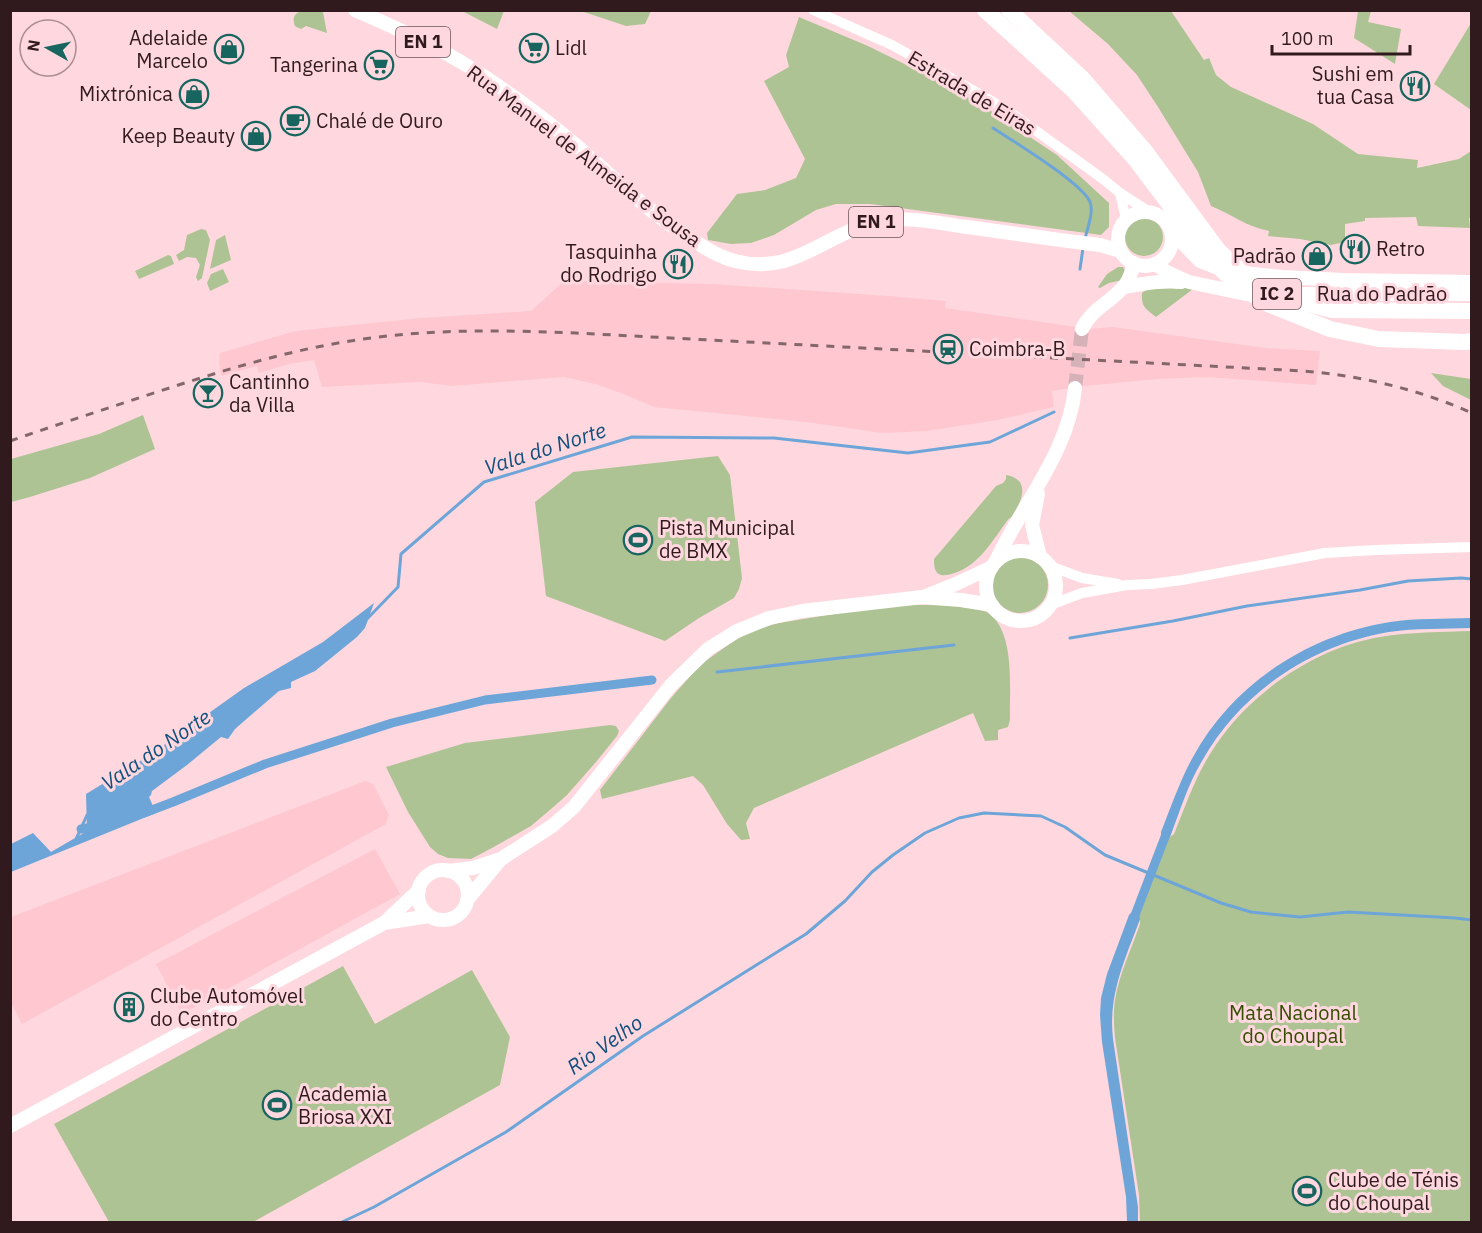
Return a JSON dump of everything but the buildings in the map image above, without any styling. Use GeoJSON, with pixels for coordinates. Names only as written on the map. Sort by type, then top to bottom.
{"type":"FeatureCollection","features":[{"type":"Feature","properties":{"kind":"highway","name":"IC 2"},"geometry":{"type":"LineString","coordinates":[[985,10],[1140,155],[1210,258],[1247,291],[1268,304],[1295,314],[1332,321],[1472,322]]}},
{"type":"Feature","properties":{"kind":"highway","name":"IC 2"},"geometry":{"type":"LineString","coordinates":[[1009,10],[1082,78],[1140,155],[1218,250],[1255,281],[1270,290],[1300,302],[1332,310],[1472,311]]}},
{"type":"Feature","properties":{"kind":"highway"},"geometry":{"type":"LineString","coordinates":[[1295,314],[1330,329],[1379,339],[1472,341]]}},
{"type":"Feature","properties":{"kind":"main road","name":"Rua Manuel de Almeida e Sousa"},"geometry":{"type":"LineString","coordinates":[[355,10],[425,43],[488,79],[561,133],[673,228],[723,257],[750,264],[768,265],[786,262],[860,227],[874,222],[899,219],[1097,244],[1119,244]]}},
{"type":"Feature","properties":{"kind":"main road"},"geometry":{"type":"LineString","coordinates":[[1082,328],[1089,316],[1168,254],[1173,239],[1168,223],[1163,217],[1148,211],[1133,214],[1122,225],[1119,244],[1128,260],[1142,266],[1152,265]]}},
{"type":"Feature","properties":{"kind":"main road","name":"Rua do Padrão"},"geometry":{"type":"LineString","coordinates":[[1171,231],[1200,261],[1214,267],[1248,274],[1343,280],[1472,282]]}},
{"type":"Feature","properties":{"kind":"main road"},"geometry":{"type":"LineString","coordinates":[[1129,286],[1134,263]]}},
{"type":"Feature","properties":{"kind":"main road","name":"Rua do Padrão"},"geometry":{"type":"LineString","coordinates":[[1152,265],[1189,282],[1246,294],[1472,294]]}},
{"type":"Feature","properties":{"kind":"main road"},"geometry":{"type":"LineString","coordinates":[[1129,286],[1166,280],[1189,282]]}},
{"type":"Feature","properties":{"kind":"main road"},"geometry":{"type":"LineString","coordinates":[[1039,485],[1032,525],[1055,582],[1053,598],[1050,605],[1039,616],[1020,621],[1008,618],[997,611],[988,598],[986,582],[1039,485],[1066,429],[1073,407],[1075,388]]}},
{"type":"Feature","properties":{"kind":"main road"},"geometry":{"type":"LineString","coordinates":[[922,597],[958,583],[1010,553],[1018,551],[1033,553],[1045,562]]}},
{"type":"Feature","properties":{"kind":"main road"},"geometry":{"type":"LineString","coordinates":[[429,916],[424,911],[418,897],[423,881],[428,876],[435,872],[472,868],[501,859],[552,826],[574,807],[671,685],[708,649],[737,631],[769,618],[802,611],[922,597],[992,605]]}},
{"type":"Feature","properties":{"kind":"main road"},"geometry":{"type":"LineString","coordinates":[[467,900],[501,859]]}},
{"type":"Feature","properties":{"kind":"main road"},"geometry":{"type":"LineString","coordinates":[[384,922],[429,916],[438,919],[453,918],[459,914],[464,909],[468,892],[461,878],[448,871]]}},
{"type":"Feature","properties":{"kind":"main road"},"geometry":{"type":"LineString","coordinates":[[10,1126],[384,922],[419,890]]}},
{"type":"Feature","properties":{"kind":"street","name":"Estrada de Eiras"},"geometry":{"type":"LineString","coordinates":[[813,10],[892,45],[984,97],[1014,115],[1148,211]]}},
{"type":"Feature","properties":{"kind":"street"},"geometry":{"type":"LineString","coordinates":[[1120,193],[1126,219]]}},
{"type":"Feature","properties":{"kind":"street"},"geometry":{"type":"LineString","coordinates":[[1050,605],[1082,593],[1127,585],[1182,580],[1325,554],[1472,547]]}},
{"type":"Feature","properties":{"kind":"street"},"geometry":{"type":"LineString","coordinates":[[1045,562],[1082,578],[1127,585]]}},
{"type":"Feature","properties":{"kind":"shaded area"},"geometry":{"type":"Polygon","coordinates":[[[564,281],[714,284],[946,301],[945,308],[1090,329],[1113,327],[1265,348],[1320,351],[1316,385],[1206,377],[1084,386],[1052,391],[1054,407],[998,420],[927,431],[882,433],[806,422],[654,407],[596,384],[564,377],[452,386],[420,382],[322,387],[314,360],[289,364],[259,373],[257,366],[221,376],[220,353],[295,331],[421,318],[531,311],[564,281]]]}},
{"type":"Feature","properties":{"kind":"shaded area"},"geometry":{"type":"Polygon","coordinates":[[[365,781],[373,784],[389,815],[386,824],[22,1024],[11,1003],[11,917],[365,781]]]}},
{"type":"Feature","properties":{"kind":"shaded area"},"geometry":{"type":"Polygon","coordinates":[[[375,849],[400,894],[182,1014],[156,964],[375,849]]]}},
{"type":"Feature","properties":{"kind":"green space"},"geometry":{"type":"Polygon","coordinates":[[[318,10],[323,12],[327,33],[306,26],[301,29],[295,26],[294,18],[298,12],[318,10]]]}},
{"type":"Feature","properties":{"kind":"green space"},"geometry":{"type":"Polygon","coordinates":[[[651,10],[645,24],[626,26],[581,11],[651,10]]]}},
{"type":"Feature","properties":{"kind":"green space"},"geometry":{"type":"Polygon","coordinates":[[[462,11],[504,11],[497,29],[462,11]]]}},
{"type":"Feature","properties":{"kind":"green space"},"geometry":{"type":"Polygon","coordinates":[[[1069,11],[1171,11],[1204,60],[1209,58],[1216,75],[1231,87],[1313,124],[1358,154],[1418,160],[1417,168],[1459,159],[1471,151],[1472,218],[1469,218],[1470,228],[1418,226],[1416,217],[1365,218],[1365,221],[1345,224],[1345,242],[1331,245],[1268,236],[1269,231],[1211,206],[1198,172],[1137,75],[1108,44],[1069,11]]]}},
{"type":"Feature","properties":{"kind":"green space"},"geometry":{"type":"Polygon","coordinates":[[[1358,11],[1371,11],[1368,22],[1401,29],[1395,64],[1354,38],[1358,11]]]}},
{"type":"Feature","properties":{"kind":"green space"},"geometry":{"type":"Polygon","coordinates":[[[799,17],[868,46],[931,77],[985,107],[1057,155],[1109,203],[1109,227],[1101,235],[870,204],[836,204],[816,210],[774,235],[751,243],[731,244],[708,240],[707,233],[737,194],[765,190],[796,178],[805,159],[764,81],[789,67],[786,55],[799,17]]]}},
{"type":"Feature","properties":{"kind":"green space"},"geometry":{"type":"Polygon","coordinates":[[[1471,23],[1471,110],[1434,84],[1471,23]]]}},
{"type":"Feature","properties":{"kind":"green space"},"geometry":{"type":"Polygon","coordinates":[[[1144,218],[1158,223],[1163,237],[1158,251],[1144,256],[1130,251],[1125,237],[1130,223],[1144,218]]]}},
{"type":"Feature","properties":{"kind":"green space"},"geometry":{"type":"Polygon","coordinates":[[[201,229],[206,230],[210,240],[202,278],[198,281],[196,277],[200,265],[196,258],[187,257],[179,261],[176,255],[184,250],[187,235],[201,229]]]}},
{"type":"Feature","properties":{"kind":"green space"},"geometry":{"type":"Polygon","coordinates":[[[225,235],[231,260],[210,269],[216,240],[225,235]]]}},
{"type":"Feature","properties":{"kind":"green space"},"geometry":{"type":"Polygon","coordinates":[[[168,255],[171,256],[174,264],[139,279],[135,271],[168,255]]]}},
{"type":"Feature","properties":{"kind":"green space"},"geometry":{"type":"Polygon","coordinates":[[[1118,267],[1123,267],[1127,273],[1123,280],[1098,287],[1107,274],[1118,267]]]}},
{"type":"Feature","properties":{"kind":"green space"},"geometry":{"type":"Polygon","coordinates":[[[223,269],[229,282],[210,291],[207,283],[211,274],[223,269]]]}},
{"type":"Feature","properties":{"kind":"green space"},"geometry":{"type":"Polygon","coordinates":[[[1166,284],[1193,289],[1156,317],[1142,302],[1142,293],[1147,289],[1166,284]]]}},
{"type":"Feature","properties":{"kind":"green space"},"geometry":{"type":"Polygon","coordinates":[[[1431,373],[1471,379],[1471,400],[1443,386],[1431,373]]]}},
{"type":"Feature","properties":{"kind":"green space"},"geometry":{"type":"Polygon","coordinates":[[[143,415],[155,449],[90,478],[11,502],[11,459],[99,434],[143,415]]]}},
{"type":"Feature","properties":{"kind":"green space","name":"Pista Municipal de BMX"},"geometry":{"type":"Polygon","coordinates":[[[718,456],[730,475],[742,578],[734,598],[665,641],[546,596],[535,502],[573,472],[718,456]]]}},
{"type":"Feature","properties":{"kind":"green space"},"geometry":{"type":"Polygon","coordinates":[[[1006,475],[1017,479],[1022,486],[1022,496],[1014,515],[985,551],[971,564],[955,573],[939,574],[935,568],[934,559],[996,486],[1003,483],[1006,475]]]}},
{"type":"Feature","properties":{"kind":"green space"},"geometry":{"type":"Polygon","coordinates":[[[1014,557],[1026,557],[1040,565],[1048,579],[1046,596],[1040,605],[1026,613],[1014,613],[997,601],[992,591],[992,579],[1004,562],[1014,557]]]}},
{"type":"Feature","properties":{"kind":"green space"},"geometry":{"type":"Polygon","coordinates":[[[940,605],[975,608],[993,617],[1001,628],[1006,643],[1010,675],[1010,720],[1008,727],[998,730],[998,740],[985,741],[973,713],[754,808],[746,823],[750,839],[741,840],[727,824],[703,785],[693,776],[602,799],[600,790],[671,698],[700,665],[735,640],[756,629],[779,623],[894,606],[940,605]]]}},
{"type":"Feature","properties":{"kind":"green space","name":"Mata Nacional do Choupal"},"geometry":{"type":"Polygon","coordinates":[[[1471,631],[1471,1222],[1140,1222],[1139,1195],[1115,1038],[1115,1000],[1140,924],[1139,912],[1166,840],[1174,834],[1190,793],[1210,754],[1242,713],[1262,694],[1283,678],[1330,652],[1380,637],[1471,631]]]}},
{"type":"Feature","properties":{"kind":"green space"},"geometry":{"type":"Polygon","coordinates":[[[616,726],[619,731],[617,736],[567,795],[531,826],[471,859],[448,858],[438,854],[430,847],[408,812],[386,767],[465,743],[616,726]]]}},
{"type":"Feature","properties":{"kind":"green space","name":"Academia Briosa XXI"},"geometry":{"type":"Polygon","coordinates":[[[343,966],[375,1024],[472,970],[510,1037],[500,1085],[253,1222],[109,1222],[54,1124],[343,966]]]}},
{"type":"Feature","properties":{"kind":"water"},"geometry":{"type":"Polygon","coordinates":[[[374,603],[365,628],[357,637],[315,671],[291,682],[291,688],[279,691],[235,729],[228,739],[221,737],[152,791],[149,797],[156,813],[11,872],[11,844],[33,833],[51,852],[87,831],[86,794],[150,755],[244,688],[323,642],[374,603]]]}},
{"type":"Feature","properties":{"kind":"water"},"geometry":{"type":"Polygon","coordinates":[[[1471,618],[1471,628],[1420,629],[1360,638],[1306,660],[1281,676],[1258,693],[1218,736],[1192,779],[1170,837],[1166,840],[1161,838],[1161,832],[1184,775],[1210,731],[1229,707],[1276,667],[1330,638],[1360,629],[1390,622],[1420,619],[1471,618]]]}},
{"type":"Feature","properties":{"kind":"water"},"geometry":{"type":"Polygon","coordinates":[[[1134,910],[1139,912],[1140,919],[1115,992],[1112,1023],[1138,1207],[1138,1222],[1127,1222],[1126,1197],[1102,1042],[1100,1015],[1101,998],[1107,974],[1129,915],[1134,910]]]}},
{"type":"Feature","properties":{"kind":"waterway"},"geometry":{"type":"LineString","coordinates":[[993,128],[1046,163],[1084,194],[1091,206],[1085,239]]}},
{"type":"Feature","properties":{"kind":"waterway"},"geometry":{"type":"LineString","coordinates":[[1080,269],[1083,248]]}},
{"type":"Feature","properties":{"kind":"waterway","name":"Vala do Norte"},"geometry":{"type":"LineString","coordinates":[[367,619],[398,587],[401,554],[484,482],[632,437],[774,438],[908,453],[990,442],[1054,412]]}},
{"type":"Feature","properties":{"kind":"waterway"},"geometry":{"type":"LineString","coordinates":[[1070,638],[1247,606],[1408,581],[1472,579]]}},
{"type":"Feature","properties":{"kind":"waterway"},"geometry":{"type":"LineString","coordinates":[[717,672],[954,645]]}},
{"type":"Feature","properties":{"kind":"waterway"},"geometry":{"type":"LineString","coordinates":[[144,813],[265,764],[392,723],[485,700],[652,680]]}},
{"type":"Feature","properties":{"kind":"waterway","name":"Rio Velho"},"geometry":{"type":"LineString","coordinates":[[342,1222],[374,1207],[506,1132],[643,1036],[806,934],[893,855],[925,833],[959,818],[984,813],[1041,816],[1065,827],[1105,855],[1221,903],[1251,912],[1300,917],[1348,912],[1472,920]]}},
{"type":"Feature","properties":{"kind":"waterway","name":"Vala do Norte"},"geometry":{"type":"LineString","coordinates":[[76,839],[87,815]]}},
{"type":"Feature","properties":{"kind":"waterway"},"geometry":{"type":"LineString","coordinates":[[81,829],[99,826]]}},
{"type":"Feature","properties":{"kind":"waterway"},"geometry":{"type":"LineString","coordinates":[[1132,923],[1168,829]]}},
{"type":"Feature","properties":{"kind":"tunnel"},"geometry":{"type":"LineString","coordinates":[[1075,388],[1082,329]]}},
{"type":"Feature","properties":{"kind":"railway"},"geometry":{"type":"LineString","coordinates":[[10,441],[182,384],[284,354],[363,339],[416,333],[469,331],[576,333],[1304,371],[1347,376],[1390,385],[1431,397],[1472,413]]}},
{"type":"Feature","properties":{"kind":"place","name":"Lidl"},"geometry":{"type":"Point","coordinates":[534,48]}},
{"type":"Feature","properties":{"kind":"place","name":"Adelaide Marcelo"},"geometry":{"type":"Point","coordinates":[229,49]}},
{"type":"Feature","properties":{"kind":"place","name":"Tangerina"},"geometry":{"type":"Point","coordinates":[379,65]}},
{"type":"Feature","properties":{"kind":"place","name":"Sushi em tua Casa"},"geometry":{"type":"Point","coordinates":[1415,86]}},
{"type":"Feature","properties":{"kind":"place","name":"Mixtrónica"},"geometry":{"type":"Point","coordinates":[194,94]}},
{"type":"Feature","properties":{"kind":"place","name":"Chalé de Ouro"},"geometry":{"type":"Point","coordinates":[295,121]}},
{"type":"Feature","properties":{"kind":"place","name":"Keep Beauty"},"geometry":{"type":"Point","coordinates":[256,136]}},
{"type":"Feature","properties":{"kind":"place","name":"Retro"},"geometry":{"type":"Point","coordinates":[1355,249]}},
{"type":"Feature","properties":{"kind":"place","name":"Padrão"},"geometry":{"type":"Point","coordinates":[1317,256]}},
{"type":"Feature","properties":{"kind":"place","name":"Tasquinha do Rodrigo"},"geometry":{"type":"Point","coordinates":[678,264]}},
{"type":"Feature","properties":{"kind":"place","name":"Coimbra-B"},"geometry":{"type":"Point","coordinates":[948,349]}},
{"type":"Feature","properties":{"kind":"place","name":"Cantinho da Villa"},"geometry":{"type":"Point","coordinates":[208,393]}},
{"type":"Feature","properties":{"kind":"place","name":"Pista Municipal de BMX"},"geometry":{"type":"Point","coordinates":[638,540]}},
{"type":"Feature","properties":{"kind":"place","name":"Clube Automóvel do Centro"},"geometry":{"type":"Point","coordinates":[129,1007]}},
{"type":"Feature","properties":{"kind":"place","name":"Academia Briosa XXI"},"geometry":{"type":"Point","coordinates":[277,1105]}},
{"type":"Feature","properties":{"kind":"place","name":"Clube de Ténis do Choupal"},"geometry":{"type":"Point","coordinates":[1307,1191]}}]}
